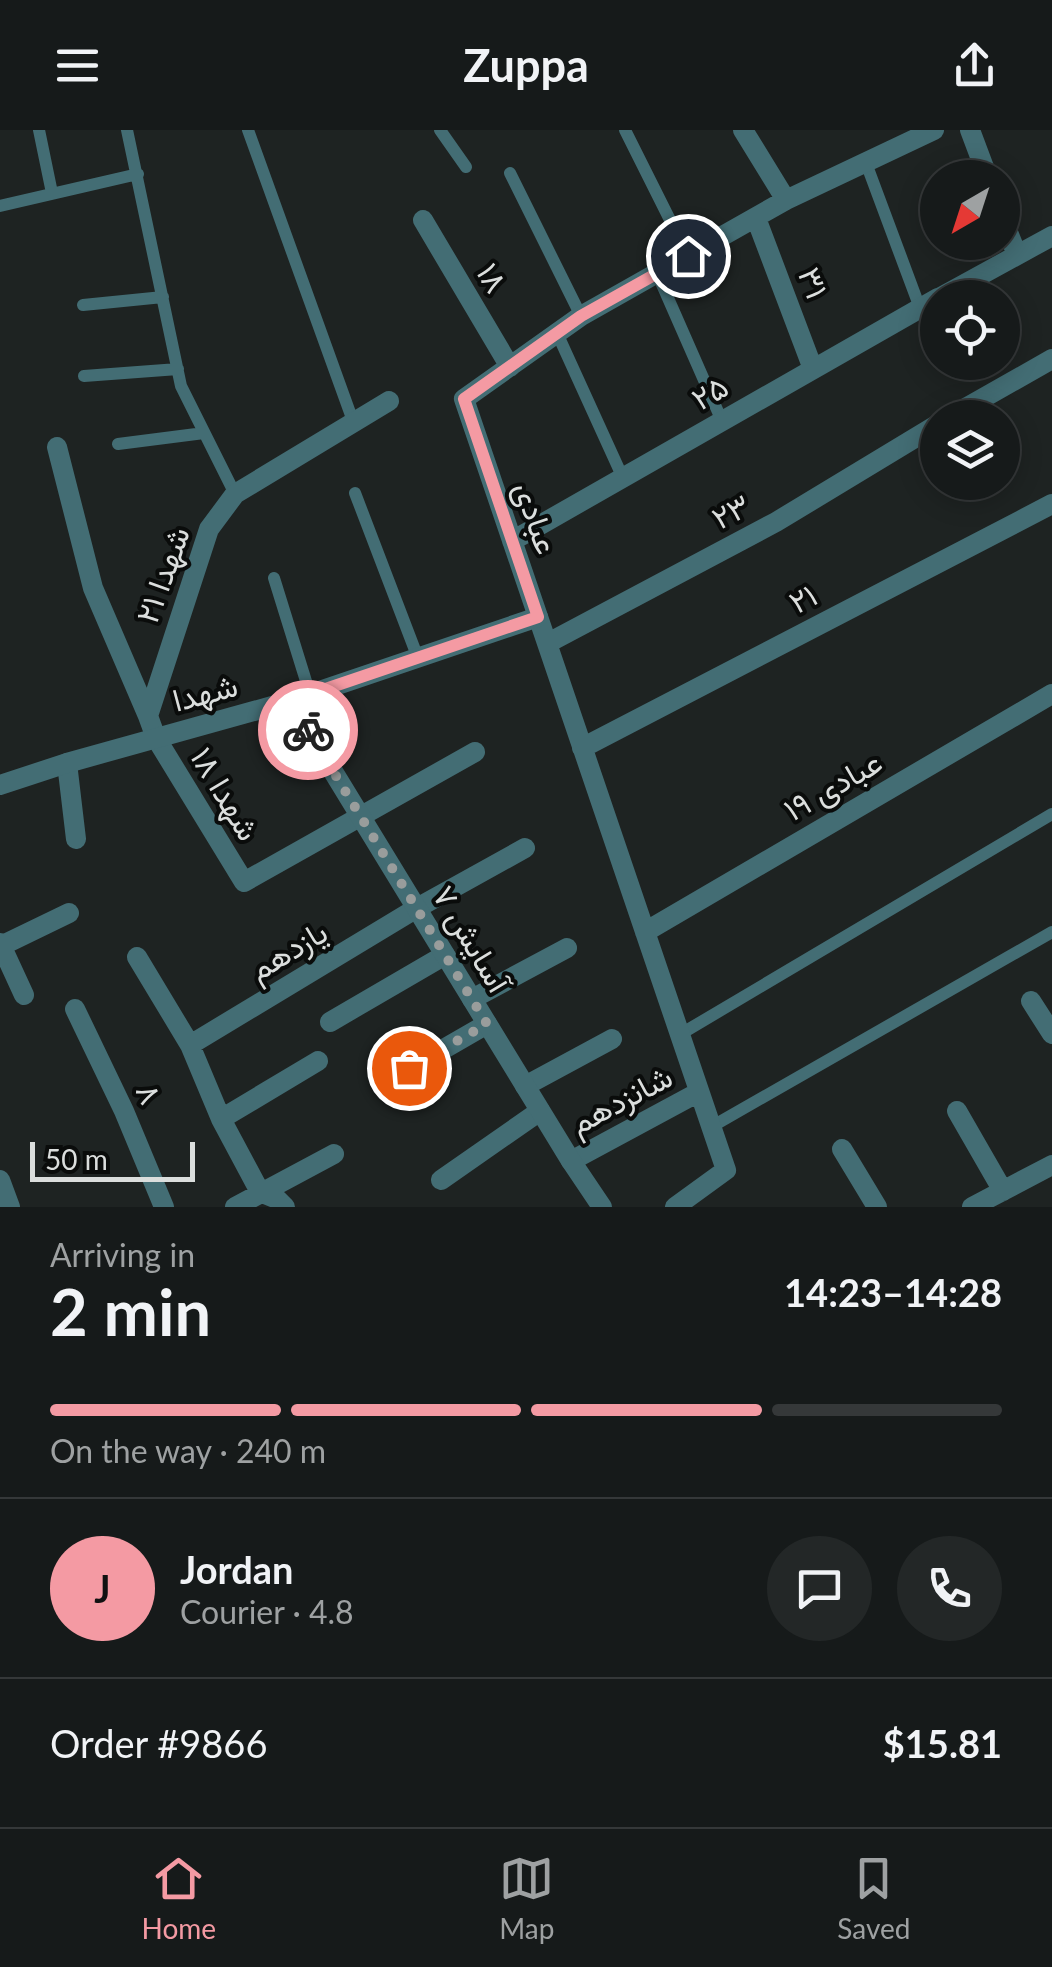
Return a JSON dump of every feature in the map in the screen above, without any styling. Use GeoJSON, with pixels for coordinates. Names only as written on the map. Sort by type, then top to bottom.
{"type":"FeatureCollection","features":[{"type":"Feature","properties":{"kind":"street"},"geometry":{"type":"LineString","coordinates":[[743,130],[786,200]]}},
{"type":"Feature","properties":{"kind":"street","name":"عبادی"},"geometry":{"type":"LineString","coordinates":[[675,1207],[726,1170],[464,399],[581,316],[786,200],[866,163],[890,138],[934,130]]}},
{"type":"Feature","properties":{"kind":"street"},"geometry":{"type":"LineString","coordinates":[[970,130],[981,160]]}},
{"type":"Feature","properties":{"kind":"street","name":"۳۱"},"geometry":{"type":"LineString","coordinates":[[756,218],[813,369]]}},
{"type":"Feature","properties":{"kind":"street","name":"۱۸"},"geometry":{"type":"LineString","coordinates":[[423,220],[510,366]]}},
{"type":"Feature","properties":{"kind":"street","name":"۲۵"},"geometry":{"type":"LineString","coordinates":[[1020,253],[1052,236]]}},
{"type":"Feature","properties":{"kind":"street","name":"۲۵"},"geometry":{"type":"LineString","coordinates":[[971,280],[1008,260]]}},
{"type":"Feature","properties":{"kind":"street","name":"۲۵"},"geometry":{"type":"LineString","coordinates":[[512,541],[920,308]]}},
{"type":"Feature","properties":{"kind":"street"},"geometry":{"type":"LineString","coordinates":[[980,400],[1052,359]]}},
{"type":"Feature","properties":{"kind":"street","name":"شهدا ۲۱"},"geometry":{"type":"LineString","coordinates":[[148,716],[209,529],[235,494],[389,401]]}},
{"type":"Feature","properties":{"kind":"street","name":"۲۳"},"geometry":{"type":"LineString","coordinates":[[548,643],[776,522],[920,435]]}},
{"type":"Feature","properties":{"kind":"street"},"geometry":{"type":"LineString","coordinates":[[57,446],[92,588],[156,738]]}},
{"type":"Feature","properties":{"kind":"street","name":"۲۱"},"geometry":{"type":"LineString","coordinates":[[582,748],[1052,504]]}},
{"type":"Feature","properties":{"kind":"street","name":"شهدا"},"geometry":{"type":"LineString","coordinates":[[0,785],[66,762],[300,698],[538,617]]}},
{"type":"Feature","properties":{"kind":"street","name":"عبادی ۱۹"},"geometry":{"type":"LineString","coordinates":[[644,932],[1052,694]]}},
{"type":"Feature","properties":{"kind":"street","name":"آسایش ۷"},"geometry":{"type":"LineString","coordinates":[[300,698],[361,817],[570,1161],[602,1207]]}},
{"type":"Feature","properties":{"kind":"street","name":"شهدا ۱۸"},"geometry":{"type":"LineString","coordinates":[[156,738],[244,882],[361,817]]}},
{"type":"Feature","properties":{"kind":"street"},"geometry":{"type":"LineString","coordinates":[[361,817],[475,752]]}},
{"type":"Feature","properties":{"kind":"street"},"geometry":{"type":"LineString","coordinates":[[66,762],[76,839]]}},
{"type":"Feature","properties":{"kind":"street","name":"یازدهم"},"geometry":{"type":"LineString","coordinates":[[190,1045],[417,908],[526,848]]}},
{"type":"Feature","properties":{"kind":"street"},"geometry":{"type":"LineString","coordinates":[[24,994],[1,945],[69,913]]}},
{"type":"Feature","properties":{"kind":"street"},"geometry":{"type":"LineString","coordinates":[[472,999],[567,948]]}},
{"type":"Feature","properties":{"kind":"street"},"geometry":{"type":"LineString","coordinates":[[330,1022],[445,955]]}},
{"type":"Feature","properties":{"kind":"street"},"geometry":{"type":"LineString","coordinates":[[137,957],[190,1045],[221,1119],[260,1192],[285,1207]]}},
{"type":"Feature","properties":{"kind":"street"},"geometry":{"type":"LineString","coordinates":[[1031,1001],[1052,1034]]}},
{"type":"Feature","properties":{"kind":"street","name":"۸"},"geometry":{"type":"LineString","coordinates":[[75,1008],[164,1207]]}},
{"type":"Feature","properties":{"kind":"street"},"geometry":{"type":"LineString","coordinates":[[383,1084],[487,1024]]}},
{"type":"Feature","properties":{"kind":"street"},"geometry":{"type":"LineString","coordinates":[[525,1086],[612,1039]]}},
{"type":"Feature","properties":{"kind":"street"},"geometry":{"type":"LineString","coordinates":[[221,1119],[318,1061]]}},
{"type":"Feature","properties":{"kind":"street","name":"شانزدهم"},"geometry":{"type":"LineString","coordinates":[[570,1161],[699,1092]]}},
{"type":"Feature","properties":{"kind":"street"},"geometry":{"type":"LineString","coordinates":[[958,1110],[1003,1191]]}},
{"type":"Feature","properties":{"kind":"street"},"geometry":{"type":"LineString","coordinates":[[441,1180],[540,1111]]}},
{"type":"Feature","properties":{"kind":"street"},"geometry":{"type":"LineString","coordinates":[[842,1149],[877,1207]]}},
{"type":"Feature","properties":{"kind":"street"},"geometry":{"type":"LineString","coordinates":[[235,1207],[334,1154]]}},
{"type":"Feature","properties":{"kind":"street"},"geometry":{"type":"LineString","coordinates":[[972,1207],[1052,1166]]}},
{"type":"Feature","properties":{"kind":"lane"},"geometry":{"type":"LineString","coordinates":[[39,130],[52,194]]}},
{"type":"Feature","properties":{"kind":"lane"},"geometry":{"type":"LineString","coordinates":[[127,130],[181,386],[235,494]]}},
{"type":"Feature","properties":{"kind":"lane"},"geometry":{"type":"LineString","coordinates":[[248,130],[354,421]]}},
{"type":"Feature","properties":{"kind":"lane"},"geometry":{"type":"LineString","coordinates":[[440,130],[466,167]]}},
{"type":"Feature","properties":{"kind":"lane"},"geometry":{"type":"LineString","coordinates":[[626,130],[688,256]]}},
{"type":"Feature","properties":{"kind":"lane"},"geometry":{"type":"LineString","coordinates":[[866,163],[922,280]]}},
{"type":"Feature","properties":{"kind":"lane"},"geometry":{"type":"LineString","coordinates":[[510,173],[581,316]]}},
{"type":"Feature","properties":{"kind":"lane"},"geometry":{"type":"LineString","coordinates":[[0,206],[138,174]]}},
{"type":"Feature","properties":{"kind":"lane"},"geometry":{"type":"LineString","coordinates":[[657,273],[722,421]]}},
{"type":"Feature","properties":{"kind":"lane"},"geometry":{"type":"LineString","coordinates":[[83,305],[163,297]]}},
{"type":"Feature","properties":{"kind":"lane"},"geometry":{"type":"LineString","coordinates":[[557,333],[623,478]]}},
{"type":"Feature","properties":{"kind":"lane"},"geometry":{"type":"LineString","coordinates":[[84,376],[178,369]]}},
{"type":"Feature","properties":{"kind":"lane"},"geometry":{"type":"LineString","coordinates":[[118,444],[204,432]]}},
{"type":"Feature","properties":{"kind":"lane"},"geometry":{"type":"LineString","coordinates":[[355,493],[418,658]]}},
{"type":"Feature","properties":{"kind":"lane"},"geometry":{"type":"LineString","coordinates":[[274,578],[300,698]]}},
{"type":"Feature","properties":{"kind":"lane"},"geometry":{"type":"LineString","coordinates":[[679,1034],[1052,814]]}},
{"type":"Feature","properties":{"kind":"lane"},"geometry":{"type":"LineString","coordinates":[[711,1127],[1052,932]]}},
{"type":"Feature","properties":{"kind":"way so far"},"geometry":{"type":"LineString","coordinates":[[308,730],[487,1024],[409,1068]]}},
{"type":"Feature","properties":{"kind":"route"},"geometry":{"type":"LineString","coordinates":[[308,730],[290,701],[538,617],[464,399],[581,316],[688,256]]}}]}
